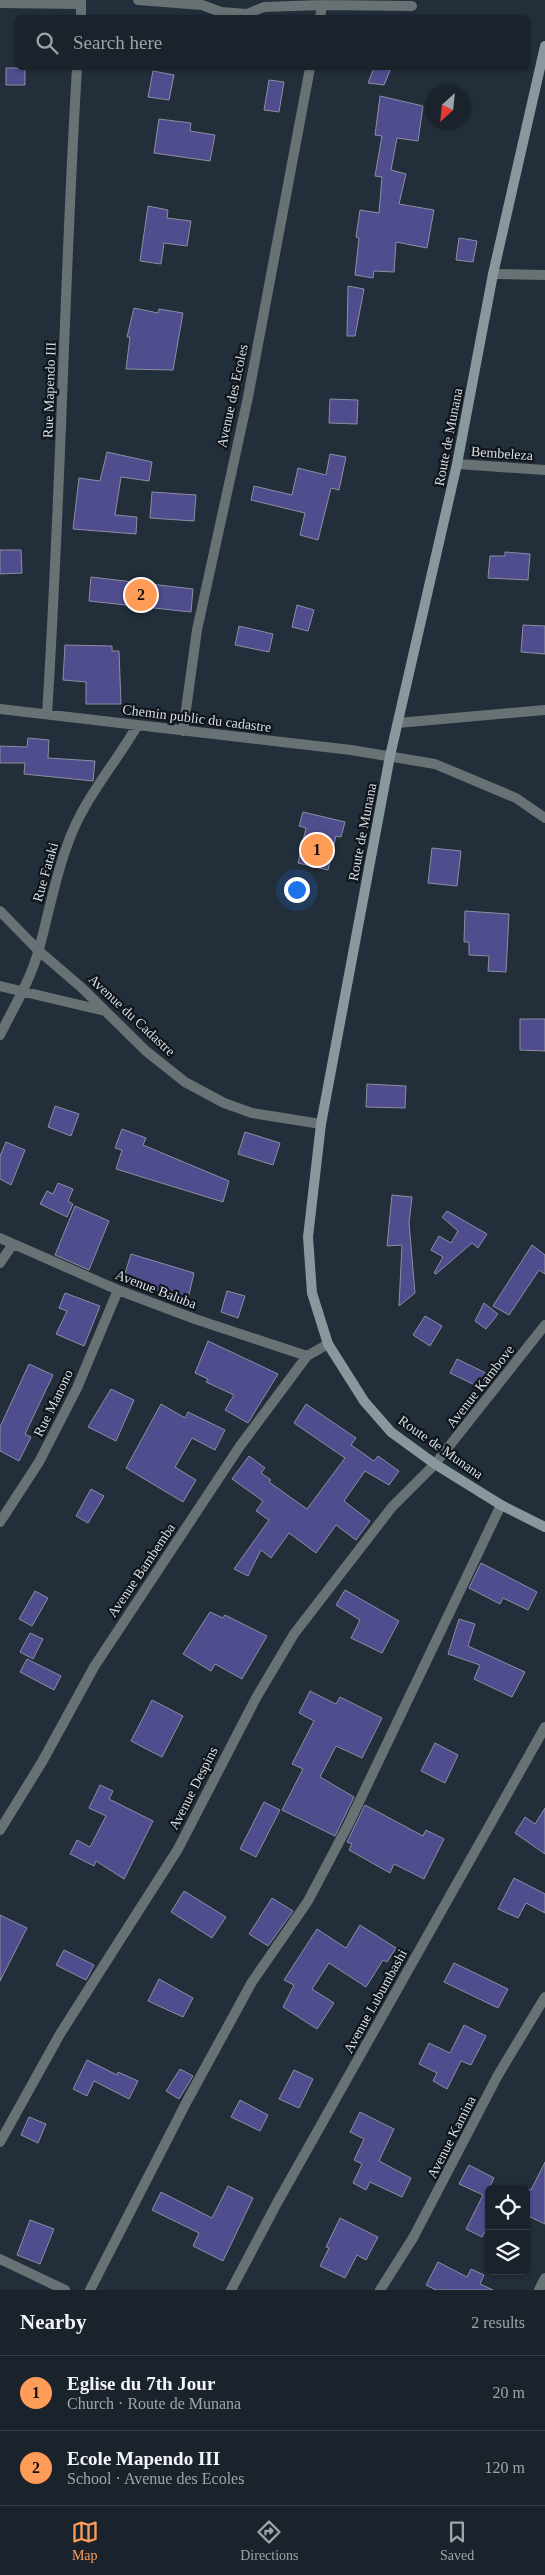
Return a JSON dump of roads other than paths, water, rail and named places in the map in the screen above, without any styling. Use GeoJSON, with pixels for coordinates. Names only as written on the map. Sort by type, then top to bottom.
{"type":"FeatureCollection","features":[{"type":"Feature","properties":{"kind":"main road","name":"Route de Munana"},"geometry":{"type":"LineString","coordinates":[[545,46],[493,274],[457,464],[390,756],[320,1124],[308,1238],[312,1293],[328,1344],[364,1401],[391,1432],[435,1464],[501,1505],[545,1527]]}},
{"type":"Feature","properties":{"kind":"street"},"geometry":{"type":"LineString","coordinates":[[138,0],[202,5],[221,12],[247,14],[264,7],[322,5],[412,6]]}},
{"type":"Feature","properties":{"kind":"street"},"geometry":{"type":"LineString","coordinates":[[0,3],[81,2],[81,15]]}},
{"type":"Feature","properties":{"kind":"street"},"geometry":{"type":"LineString","coordinates":[[320,15],[322,5]]}},
{"type":"Feature","properties":{"kind":"street","name":"Rue Mapendo III"},"geometry":{"type":"LineString","coordinates":[[47,714],[64,406],[68,214],[78,70]]}},
{"type":"Feature","properties":{"kind":"street","name":"Avenue des Ecoles"},"geometry":{"type":"LineString","coordinates":[[183,731],[197,630],[248,397],[310,70]]}},
{"type":"Feature","properties":{"kind":"street"},"geometry":{"type":"LineString","coordinates":[[493,274],[545,275]]}},
{"type":"Feature","properties":{"kind":"street","name":"Bembeleza"},"geometry":{"type":"LineString","coordinates":[[457,464],[545,470]]}},
{"type":"Feature","properties":{"kind":"street","name":"Chemin public du cadastre"},"geometry":{"type":"LineString","coordinates":[[0,709],[390,756],[435,764],[516,798],[545,818]]}},
{"type":"Feature","properties":{"kind":"street"},"geometry":{"type":"LineString","coordinates":[[398,723],[545,710]]}},
{"type":"Feature","properties":{"kind":"street","name":"Rue Fataki"},"geometry":{"type":"LineString","coordinates":[[0,1035],[23,990],[39,951],[54,885],[68,842],[80,814],[138,726]]}},
{"type":"Feature","properties":{"kind":"street","name":"Avenue du Cadastre"},"geometry":{"type":"LineString","coordinates":[[0,911],[39,951],[106,1011],[146,1051],[185,1082],[224,1103],[252,1113],[320,1124]]}},
{"type":"Feature","properties":{"kind":"street"},"geometry":{"type":"LineString","coordinates":[[0,986],[106,1011]]}},
{"type":"Feature","properties":{"kind":"street","name":"Avenue Baluba"},"geometry":{"type":"LineString","coordinates":[[0,1238],[118,1290],[194,1319],[307,1356]]}},
{"type":"Feature","properties":{"kind":"street"},"geometry":{"type":"LineString","coordinates":[[0,1263],[13,1244]]}},
{"type":"Feature","properties":{"kind":"street","name":"Rue Manono"},"geometry":{"type":"LineString","coordinates":[[0,1522],[39,1462],[77,1388],[118,1290]]}},
{"type":"Feature","properties":{"kind":"street","name":"Avenue Kambove"},"geometry":{"type":"LineString","coordinates":[[435,1464],[545,1325]]}},
{"type":"Feature","properties":{"kind":"street","name":"Avenue Bambemba"},"geometry":{"type":"LineString","coordinates":[[0,1830],[125,1617],[240,1446],[307,1356],[328,1344]]}},
{"type":"Feature","properties":{"kind":"street","name":"Avenue Despins"},"geometry":{"type":"LineString","coordinates":[[0,2142],[60,2034],[178,1849],[256,1698],[294,1634],[392,1508],[435,1464]]}},
{"type":"Feature","properties":{"kind":"street"},"geometry":{"type":"LineString","coordinates":[[90,2290],[187,2101],[252,1982],[308,1901],[348,1825],[501,1505]]}},
{"type":"Feature","properties":{"kind":"street","name":"Avenue Lubumbashi"},"geometry":{"type":"LineString","coordinates":[[231,2290],[277,2203],[545,1727]]}},
{"type":"Feature","properties":{"kind":"street","name":"Avenue Kamina"},"geometry":{"type":"LineString","coordinates":[[380,2290],[413,2238],[498,2075],[545,1997]]}},
{"type":"Feature","properties":{"kind":"street"},"geometry":{"type":"LineString","coordinates":[[0,2259],[65,2290]]}},
{"type":"Feature","properties":{"kind":"street"},"geometry":{"type":"LineString","coordinates":[[539,2290],[545,2278]]}},
{"type":"Feature","properties":{"kind":"place","name":"Ecole Mapendo III"},"geometry":{"type":"Point","coordinates":[141,595]}},
{"type":"Feature","properties":{"kind":"place","name":"Eglise du 7th Jour"},"geometry":{"type":"Point","coordinates":[317,850]}}]}
